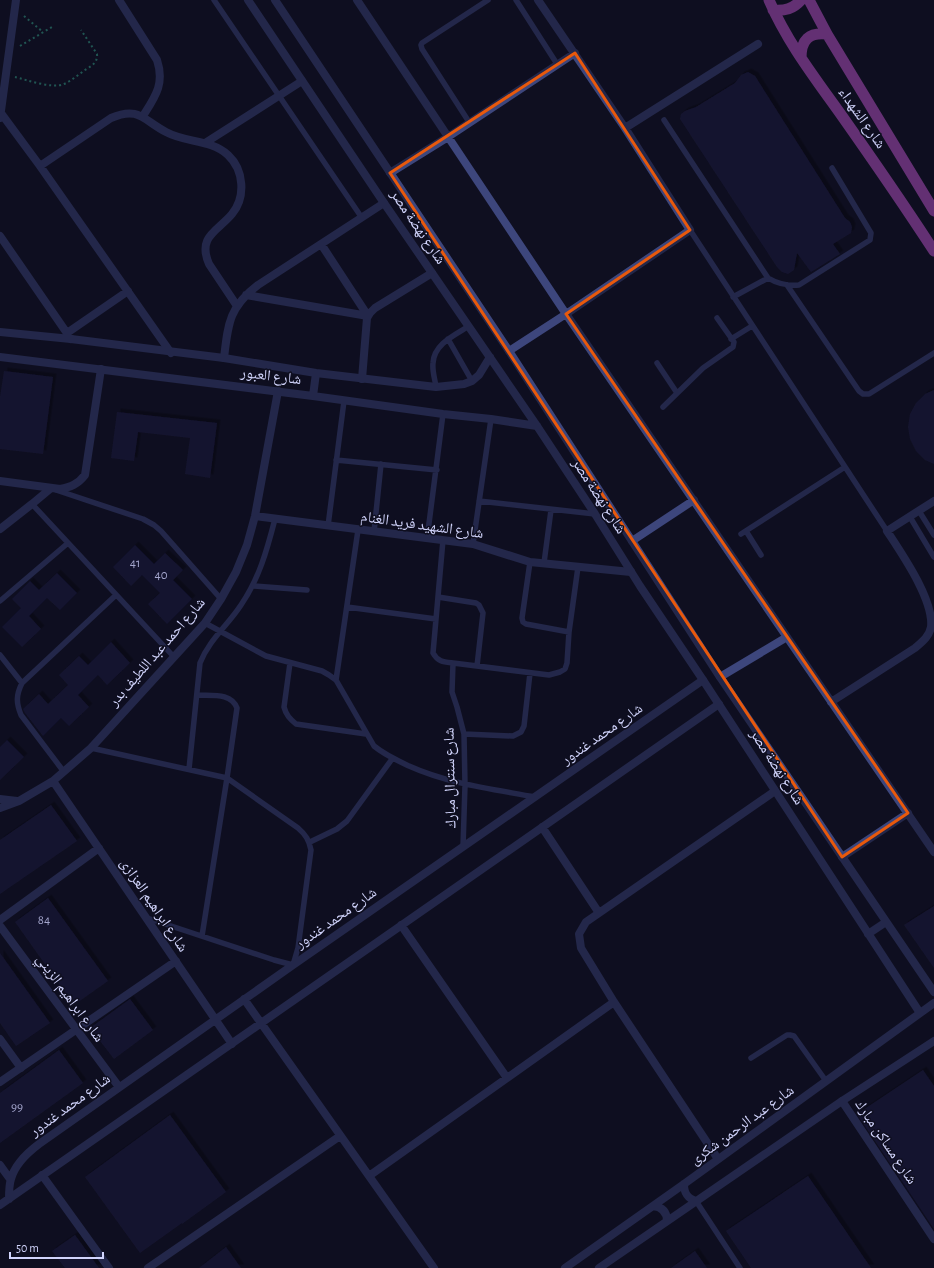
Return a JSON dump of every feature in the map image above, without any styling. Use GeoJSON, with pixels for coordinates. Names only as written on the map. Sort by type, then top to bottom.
{"type":"FeatureCollection","features":[{"type":"Feature","properties":{"kind":"highway"},"geometry":{"type":"LineString","coordinates":[[771,5],[781,11],[789,9],[801,0]]}},
{"type":"Feature","properties":{"kind":"highway","name":"شارع الشهداء"},"geometry":{"type":"LineString","coordinates":[[809,0],[827,34],[929,197],[934,212]]}},
{"type":"Feature","properties":{"kind":"highway","name":"شارع الشهداء"},"geometry":{"type":"LineString","coordinates":[[771,5],[786,34],[801,58],[891,185],[934,251]]}},
{"type":"Feature","properties":{"kind":"highway"},"geometry":{"type":"LineString","coordinates":[[801,58],[801,49],[804,42],[810,36],[818,33],[827,34]]}},
{"type":"Feature","properties":{"kind":"street"},"geometry":{"type":"LineString","coordinates":[[119,0],[157,60],[160,69],[161,78],[156,95],[143,116]]}},
{"type":"Feature","properties":{"kind":"street","name":"شارع نهضة مصر"},"geometry":{"type":"LineString","coordinates":[[248,0],[384,204],[537,426],[920,1013]]}},
{"type":"Feature","properties":{"kind":"street","name":"شارع نهضة مصر"},"geometry":{"type":"LineString","coordinates":[[275,0],[509,351],[720,677],[934,992]]}},
{"type":"Feature","properties":{"kind":"street"},"geometry":{"type":"LineString","coordinates":[[357,0],[566,314],[934,852]]}},
{"type":"Feature","properties":{"kind":"street"},"geometry":{"type":"LineString","coordinates":[[509,351],[690,230],[625,128],[538,0]]}},
{"type":"Feature","properties":{"kind":"street"},"geometry":{"type":"LineString","coordinates":[[15,4],[0,116],[40,166],[171,353]]}},
{"type":"Feature","properties":{"kind":"street"},"geometry":{"type":"LineString","coordinates":[[625,128],[758,44]]}},
{"type":"Feature","properties":{"kind":"street"},"geometry":{"type":"LineString","coordinates":[[390,173],[448,137],[575,53]]}},
{"type":"Feature","properties":{"kind":"street"},"geometry":{"type":"LineString","coordinates":[[205,142],[302,81]]}},
{"type":"Feature","properties":{"kind":"street"},"geometry":{"type":"LineString","coordinates":[[40,166],[111,118],[127,114],[143,116],[159,128],[176,137],[186,140],[205,142],[223,151],[231,158],[236,166],[242,186],[241,196],[238,205],[232,214],[209,237],[205,250],[209,264],[237,306]]}},
{"type":"Feature","properties":{"kind":"street"},"geometry":{"type":"LineString","coordinates":[[224,358],[230,320],[237,306],[246,294],[384,204]]}},
{"type":"Feature","properties":{"kind":"street"},"geometry":{"type":"LineString","coordinates":[[0,236],[69,336],[128,291]]}},
{"type":"Feature","properties":{"kind":"street"},"geometry":{"type":"LineString","coordinates":[[321,244],[368,316]]}},
{"type":"Feature","properties":{"kind":"street"},"geometry":{"type":"LineString","coordinates":[[362,379],[368,316],[375,308],[432,273]]}},
{"type":"Feature","properties":{"kind":"street"},"geometry":{"type":"LineString","coordinates":[[246,294],[368,316]]}},
{"type":"Feature","properties":{"kind":"street","name":"شارع العبور"},"geometry":{"type":"LineString","coordinates":[[0,332],[69,336],[171,353],[224,358],[316,373],[436,387],[464,384],[472,381]]}},
{"type":"Feature","properties":{"kind":"street","name":"شارع العبور"},"geometry":{"type":"LineString","coordinates":[[0,357],[313,396],[537,426]]}},
{"type":"Feature","properties":{"kind":"street"},"geometry":{"type":"LineString","coordinates":[[472,381],[479,375],[490,357]]}},
{"type":"Feature","properties":{"kind":"street"},"geometry":{"type":"LineString","coordinates":[[0,481],[50,489],[60,489],[70,487],[79,482],[86,475],[101,369]]}},
{"type":"Feature","properties":{"kind":"street"},"geometry":{"type":"LineString","coordinates":[[313,396],[316,373]]}},
{"type":"Feature","properties":{"kind":"street","name":"شارع احمد عبد اللطيف بدر"},"geometry":{"type":"LineString","coordinates":[[0,808],[19,801],[54,781],[91,748],[204,623],[221,598],[236,572],[247,545],[255,516],[278,392]]}},
{"type":"Feature","properties":{"kind":"street"},"geometry":{"type":"LineString","coordinates":[[0,529],[50,489]]}},
{"type":"Feature","properties":{"kind":"street"},"geometry":{"type":"LineString","coordinates":[[632,540],[694,500]]}},
{"type":"Feature","properties":{"kind":"street"},"geometry":{"type":"LineString","coordinates":[[831,702],[915,648],[926,638],[931,627],[931,611],[926,596],[918,580],[887,531],[934,501]]}},
{"type":"Feature","properties":{"kind":"street","name":"شارع الشهيد فريد الغنام"},"geometry":{"type":"LineString","coordinates":[[255,516],[473,544],[530,562],[631,572]]}},
{"type":"Feature","properties":{"kind":"street"},"geometry":{"type":"LineString","coordinates":[[720,677],[788,637]]}},
{"type":"Feature","properties":{"kind":"street","name":"شارع محمد غندور"},"geometry":{"type":"LineString","coordinates":[[9,1199],[10,1179],[17,1166],[27,1154],[39,1144],[293,964],[703,680]]}},
{"type":"Feature","properties":{"kind":"street"},"geometry":{"type":"LineString","coordinates":[[0,1205],[719,704]]}},
{"type":"Feature","properties":{"kind":"street","name":"شارع ابراهيم العزازى"},"geometry":{"type":"LineString","coordinates":[[54,781],[232,1044]]}},
{"type":"Feature","properties":{"kind":"street"},"geometry":{"type":"LineString","coordinates":[[718,1159],[614,1002],[581,948],[579,934],[586,922],[775,791]]}},
{"type":"Feature","properties":{"kind":"street"},"geometry":{"type":"LineString","coordinates":[[0,800],[19,801]]}},
{"type":"Feature","properties":{"kind":"street"},"geometry":{"type":"LineString","coordinates":[[842,857],[908,813]]}},
{"type":"Feature","properties":{"kind":"street"},"geometry":{"type":"LineString","coordinates":[[542,827],[599,913]]}},
{"type":"Feature","properties":{"kind":"street"},"geometry":{"type":"LineString","coordinates":[[0,920],[99,848]]}},
{"type":"Feature","properties":{"kind":"street"},"geometry":{"type":"LineString","coordinates":[[868,934],[886,922]]}},
{"type":"Feature","properties":{"kind":"street"},"geometry":{"type":"LineString","coordinates":[[401,925],[507,1078]]}},
{"type":"Feature","properties":{"kind":"street","name":"شارع ابراهيم الزيني"},"geometry":{"type":"LineString","coordinates":[[0,926],[118,1087]]}},
{"type":"Feature","properties":{"kind":"street"},"geometry":{"type":"LineString","coordinates":[[0,1082],[176,961]]}},
{"type":"Feature","properties":{"kind":"street"},"geometry":{"type":"LineString","coordinates":[[244,999],[434,1268]]}},
{"type":"Feature","properties":{"kind":"street"},"geometry":{"type":"LineString","coordinates":[[369,1176],[614,1002]]}},
{"type":"Feature","properties":{"kind":"street","name":"شارع عبد الرحمن شكرى"},"geometry":{"type":"LineString","coordinates":[[565,1268],[934,1003]]}},
{"type":"Feature","properties":{"kind":"street"},"geometry":{"type":"LineString","coordinates":[[0,1039],[21,1068]]}},
{"type":"Feature","properties":{"kind":"street"},"geometry":{"type":"LineString","coordinates":[[599,1268],[842,1100],[934,1041]]}},
{"type":"Feature","properties":{"kind":"street","name":"شارع مساكن مبارك"},"geometry":{"type":"LineString","coordinates":[[842,1100],[934,1239]]}},
{"type":"Feature","properties":{"kind":"street"},"geometry":{"type":"LineString","coordinates":[[148,1268],[161,1264],[340,1136]]}},
{"type":"Feature","properties":{"kind":"street"},"geometry":{"type":"LineString","coordinates":[[0,1165],[10,1179]]}},
{"type":"Feature","properties":{"kind":"street"},"geometry":{"type":"LineString","coordinates":[[42,1175],[109,1268]]}},
{"type":"Feature","properties":{"kind":"street"},"geometry":{"type":"LineString","coordinates":[[684,1184],[688,1197],[696,1202]]}},
{"type":"Feature","properties":{"kind":"street"},"geometry":{"type":"LineString","coordinates":[[653,1206],[658,1206],[665,1212],[667,1221]]}},
{"type":"Feature","properties":{"kind":"lane"},"geometry":{"type":"LineString","coordinates":[[214,0],[362,218]]}},
{"type":"Feature","properties":{"kind":"lane"},"geometry":{"type":"LineString","coordinates":[[469,122],[422,49],[421,45],[488,0]]}},
{"type":"Feature","properties":{"kind":"lane"},"geometry":{"type":"LineString","coordinates":[[516,0],[557,64]]}},
{"type":"Feature","properties":{"kind":"lane"},"geometry":{"type":"LineString","coordinates":[[664,120],[768,278],[780,284],[787,286],[799,285],[867,242],[871,236],[869,230],[832,168]]}},
{"type":"Feature","properties":{"kind":"lane"},"geometry":{"type":"LineString","coordinates":[[690,230],[887,531]]}},
{"type":"Feature","properties":{"kind":"lane"},"geometry":{"type":"LineString","coordinates":[[733,297],[768,278]]}},
{"type":"Feature","properties":{"kind":"lane"},"geometry":{"type":"LineString","coordinates":[[787,286],[859,391],[863,394],[869,394],[934,353]]}},
{"type":"Feature","properties":{"kind":"lane"},"geometry":{"type":"LineString","coordinates":[[663,407],[703,368],[733,347],[734,344],[731,338],[717,318]]}},
{"type":"Feature","properties":{"kind":"lane"},"geometry":{"type":"LineString","coordinates":[[436,387],[433,369],[434,355],[448,339],[469,326]]}},
{"type":"Feature","properties":{"kind":"lane"},"geometry":{"type":"LineString","coordinates":[[731,338],[752,326]]}},
{"type":"Feature","properties":{"kind":"lane"},"geometry":{"type":"LineString","coordinates":[[448,339],[472,381]]}},
{"type":"Feature","properties":{"kind":"lane"},"geometry":{"type":"LineString","coordinates":[[657,363],[678,393]]}},
{"type":"Feature","properties":{"kind":"lane"},"geometry":{"type":"LineString","coordinates":[[328,526],[344,400]]}},
{"type":"Feature","properties":{"kind":"lane"},"geometry":{"type":"LineString","coordinates":[[427,538],[437,470],[443,414]]}},
{"type":"Feature","properties":{"kind":"lane"},"geometry":{"type":"LineString","coordinates":[[473,544],[490,419]]}},
{"type":"Feature","properties":{"kind":"lane"},"geometry":{"type":"LineString","coordinates":[[336,460],[437,470]]}},
{"type":"Feature","properties":{"kind":"lane"},"geometry":{"type":"LineString","coordinates":[[374,532],[381,464]]}},
{"type":"Feature","properties":{"kind":"lane"},"geometry":{"type":"LineString","coordinates":[[761,555],[743,532],[845,467]]}},
{"type":"Feature","properties":{"kind":"lane"},"geometry":{"type":"LineString","coordinates":[[50,489],[143,519],[154,525],[221,598]]}},
{"type":"Feature","properties":{"kind":"lane"},"geometry":{"type":"LineString","coordinates":[[479,501],[595,514]]}},
{"type":"Feature","properties":{"kind":"lane"},"geometry":{"type":"LineString","coordinates":[[32,504],[174,657]]}},
{"type":"Feature","properties":{"kind":"lane"},"geometry":{"type":"LineString","coordinates":[[544,564],[551,510]]}},
{"type":"Feature","properties":{"kind":"lane"},"geometry":{"type":"LineString","coordinates":[[919,511],[934,535]]}},
{"type":"Feature","properties":{"kind":"lane"},"geometry":{"type":"LineString","coordinates":[[910,517],[934,556]]}},
{"type":"Feature","properties":{"kind":"lane"},"geometry":{"type":"LineString","coordinates":[[189,770],[200,663],[209,645],[240,607],[254,586],[267,550],[275,519]]}},
{"type":"Feature","properties":{"kind":"lane"},"geometry":{"type":"LineString","coordinates":[[336,680],[358,530]]}},
{"type":"Feature","properties":{"kind":"lane"},"geometry":{"type":"LineString","coordinates":[[442,540],[434,653],[436,658],[441,662],[549,675],[565,669],[567,663],[569,632],[578,566]]}},
{"type":"Feature","properties":{"kind":"lane"},"geometry":{"type":"LineString","coordinates":[[0,601],[68,543]]}},
{"type":"Feature","properties":{"kind":"lane"},"geometry":{"type":"LineString","coordinates":[[530,562],[522,618],[523,622],[526,624],[569,632]]}},
{"type":"Feature","properties":{"kind":"lane"},"geometry":{"type":"LineString","coordinates":[[254,586],[307,590]]}},
{"type":"Feature","properties":{"kind":"lane"},"geometry":{"type":"LineString","coordinates":[[64,772],[21,715],[17,707],[18,691],[22,683],[116,595]]}},
{"type":"Feature","properties":{"kind":"lane"},"geometry":{"type":"LineString","coordinates":[[438,598],[476,603],[482,609],[483,613],[477,666]]}},
{"type":"Feature","properties":{"kind":"lane"},"geometry":{"type":"LineString","coordinates":[[347,607],[436,619]]}},
{"type":"Feature","properties":{"kind":"lane"},"geometry":{"type":"LineString","coordinates":[[204,623],[266,656],[322,671],[330,675],[336,680],[374,746],[383,754],[392,759],[422,772],[465,784],[535,797]]}},
{"type":"Feature","properties":{"kind":"lane"},"geometry":{"type":"LineString","coordinates":[[0,655],[22,683]]}},
{"type":"Feature","properties":{"kind":"lane"},"geometry":{"type":"LineString","coordinates":[[290,663],[284,707],[290,720],[296,724],[366,734]]}},
{"type":"Feature","properties":{"kind":"lane","name":"شارع سنترال مبارك"},"geometry":{"type":"LineString","coordinates":[[454,663],[452,692],[464,734],[465,784],[463,847]]}},
{"type":"Feature","properties":{"kind":"lane"},"geometry":{"type":"LineString","coordinates":[[464,734],[513,736],[521,732],[524,726],[530,673]]}},
{"type":"Feature","properties":{"kind":"lane"},"geometry":{"type":"LineString","coordinates":[[197,695],[231,698],[235,702],[237,708],[202,936]]}},
{"type":"Feature","properties":{"kind":"lane"},"geometry":{"type":"LineString","coordinates":[[91,748],[227,778],[298,828],[305,834],[310,842],[311,850],[298,948],[293,964],[274,960],[147,918]]}},
{"type":"Feature","properties":{"kind":"lane"},"geometry":{"type":"LineString","coordinates":[[310,842],[337,829],[347,821],[392,759]]}},
{"type":"Feature","properties":{"kind":"lane"},"geometry":{"type":"LineString","coordinates":[[751,1058],[787,1035],[792,1035],[826,1081]]}},
{"type":"Feature","properties":{"kind":"lane"},"geometry":{"type":"LineString","coordinates":[[696,1202],[740,1268]]}},
{"type":"Feature","properties":{"kind":"path"},"geometry":{"type":"LineString","coordinates":[[15,4],[44,32]]}},
{"type":"Feature","properties":{"kind":"path"},"geometry":{"type":"LineString","coordinates":[[9,52],[52,27]]}},
{"type":"Feature","properties":{"kind":"path"},"geometry":{"type":"LineString","coordinates":[[6,75],[54,85],[64,84],[95,63],[98,57],[96,51],[81,30]]}},
{"type":"Feature","properties":{"kind":"highlighted area"},"geometry":{"type":"Polygon","coordinates":[[[575,53],[690,230],[566,314],[908,813],[842,857],[390,173],[575,53]]]}},
{"type":"Feature","properties":{"kind":"building"},"geometry":{"type":"Polygon","coordinates":[[[748,72],[755,76],[852,227],[851,233],[833,244],[840,254],[811,272],[797,253],[794,270],[788,274],[782,272],[777,267],[680,119],[681,114],[685,111],[696,107],[735,83],[741,75],[748,72]]]}},
{"type":"Feature","properties":{"kind":"building"},"geometry":{"type":"Polygon","coordinates":[[[4,371],[53,377],[43,454],[0,449],[0,397],[4,371]]]}},
{"type":"Feature","properties":{"kind":"building"},"geometry":{"type":"Polygon","coordinates":[[[934,390],[934,464],[925,460],[916,451],[910,439],[908,427],[910,414],[916,403],[925,394],[934,390]]]}},
{"type":"Feature","properties":{"kind":"building"},"geometry":{"type":"Polygon","coordinates":[[[117,412],[217,423],[210,478],[185,474],[190,438],[138,432],[134,461],[111,458],[117,412]]]}},
{"type":"Feature","properties":{"kind":"building"},"geometry":{"type":"Polygon","coordinates":[[[135,545],[154,564],[165,553],[183,570],[173,580],[192,599],[167,624],[148,604],[160,593],[142,575],[131,586],[113,567],[135,545]]]}},
{"type":"Feature","properties":{"kind":"building"},"geometry":{"type":"Polygon","coordinates":[[[57,573],[77,593],[60,610],[47,598],[29,616],[41,629],[22,647],[2,627],[21,608],[12,599],[30,581],[39,590],[57,573]]]}},
{"type":"Feature","properties":{"kind":"building"},"geometry":{"type":"Polygon","coordinates":[[[111,642],[130,663],[107,685],[98,675],[78,695],[89,707],[69,726],[61,718],[43,736],[23,709],[39,694],[48,704],[68,685],[59,675],[79,656],[88,665],[111,642]]]}},
{"type":"Feature","properties":{"kind":"building"},"geometry":{"type":"Polygon","coordinates":[[[7,740],[24,757],[0,780],[0,747],[7,740]]]}},
{"type":"Feature","properties":{"kind":"building"},"geometry":{"type":"Polygon","coordinates":[[[51,805],[77,841],[0,894],[0,840],[51,805]]]}},
{"type":"Feature","properties":{"kind":"building"},"geometry":{"type":"Polygon","coordinates":[[[48,898],[108,981],[74,1005],[15,922],[48,898]]]}},
{"type":"Feature","properties":{"kind":"building"},"geometry":{"type":"Polygon","coordinates":[[[934,906],[934,968],[904,925],[934,906]]]}},
{"type":"Feature","properties":{"kind":"building"},"geometry":{"type":"Polygon","coordinates":[[[0,953],[50,1023],[16,1046],[0,1023],[0,953]]]}},
{"type":"Feature","properties":{"kind":"building"},"geometry":{"type":"Polygon","coordinates":[[[130,999],[153,1030],[114,1059],[90,1028],[130,999]]]}},
{"type":"Feature","properties":{"kind":"building"},"geometry":{"type":"Polygon","coordinates":[[[59,1050],[83,1083],[0,1143],[0,1093],[59,1050]]]}},
{"type":"Feature","properties":{"kind":"building"},"geometry":{"type":"Polygon","coordinates":[[[923,1070],[934,1086],[934,1229],[857,1114],[923,1070]]]}},
{"type":"Feature","properties":{"kind":"building"},"geometry":{"type":"Polygon","coordinates":[[[170,1115],[226,1192],[140,1253],[85,1177],[170,1115]]]}},
{"type":"Feature","properties":{"kind":"building"},"geometry":{"type":"Polygon","coordinates":[[[808,1176],[871,1268],[751,1268],[726,1231],[808,1176]]]}},
{"type":"Feature","properties":{"kind":"building"},"geometry":{"type":"Polygon","coordinates":[[[75,1235],[99,1268],[65,1268],[52,1251],[75,1235]]]}},
{"type":"Feature","properties":{"kind":"building"},"geometry":{"type":"Polygon","coordinates":[[[226,1247],[241,1268],[199,1268],[226,1247]]]}},
{"type":"Feature","properties":{"kind":"building"},"geometry":{"type":"Polygon","coordinates":[[[695,1251],[707,1268],[671,1268],[695,1251]]]}}]}
